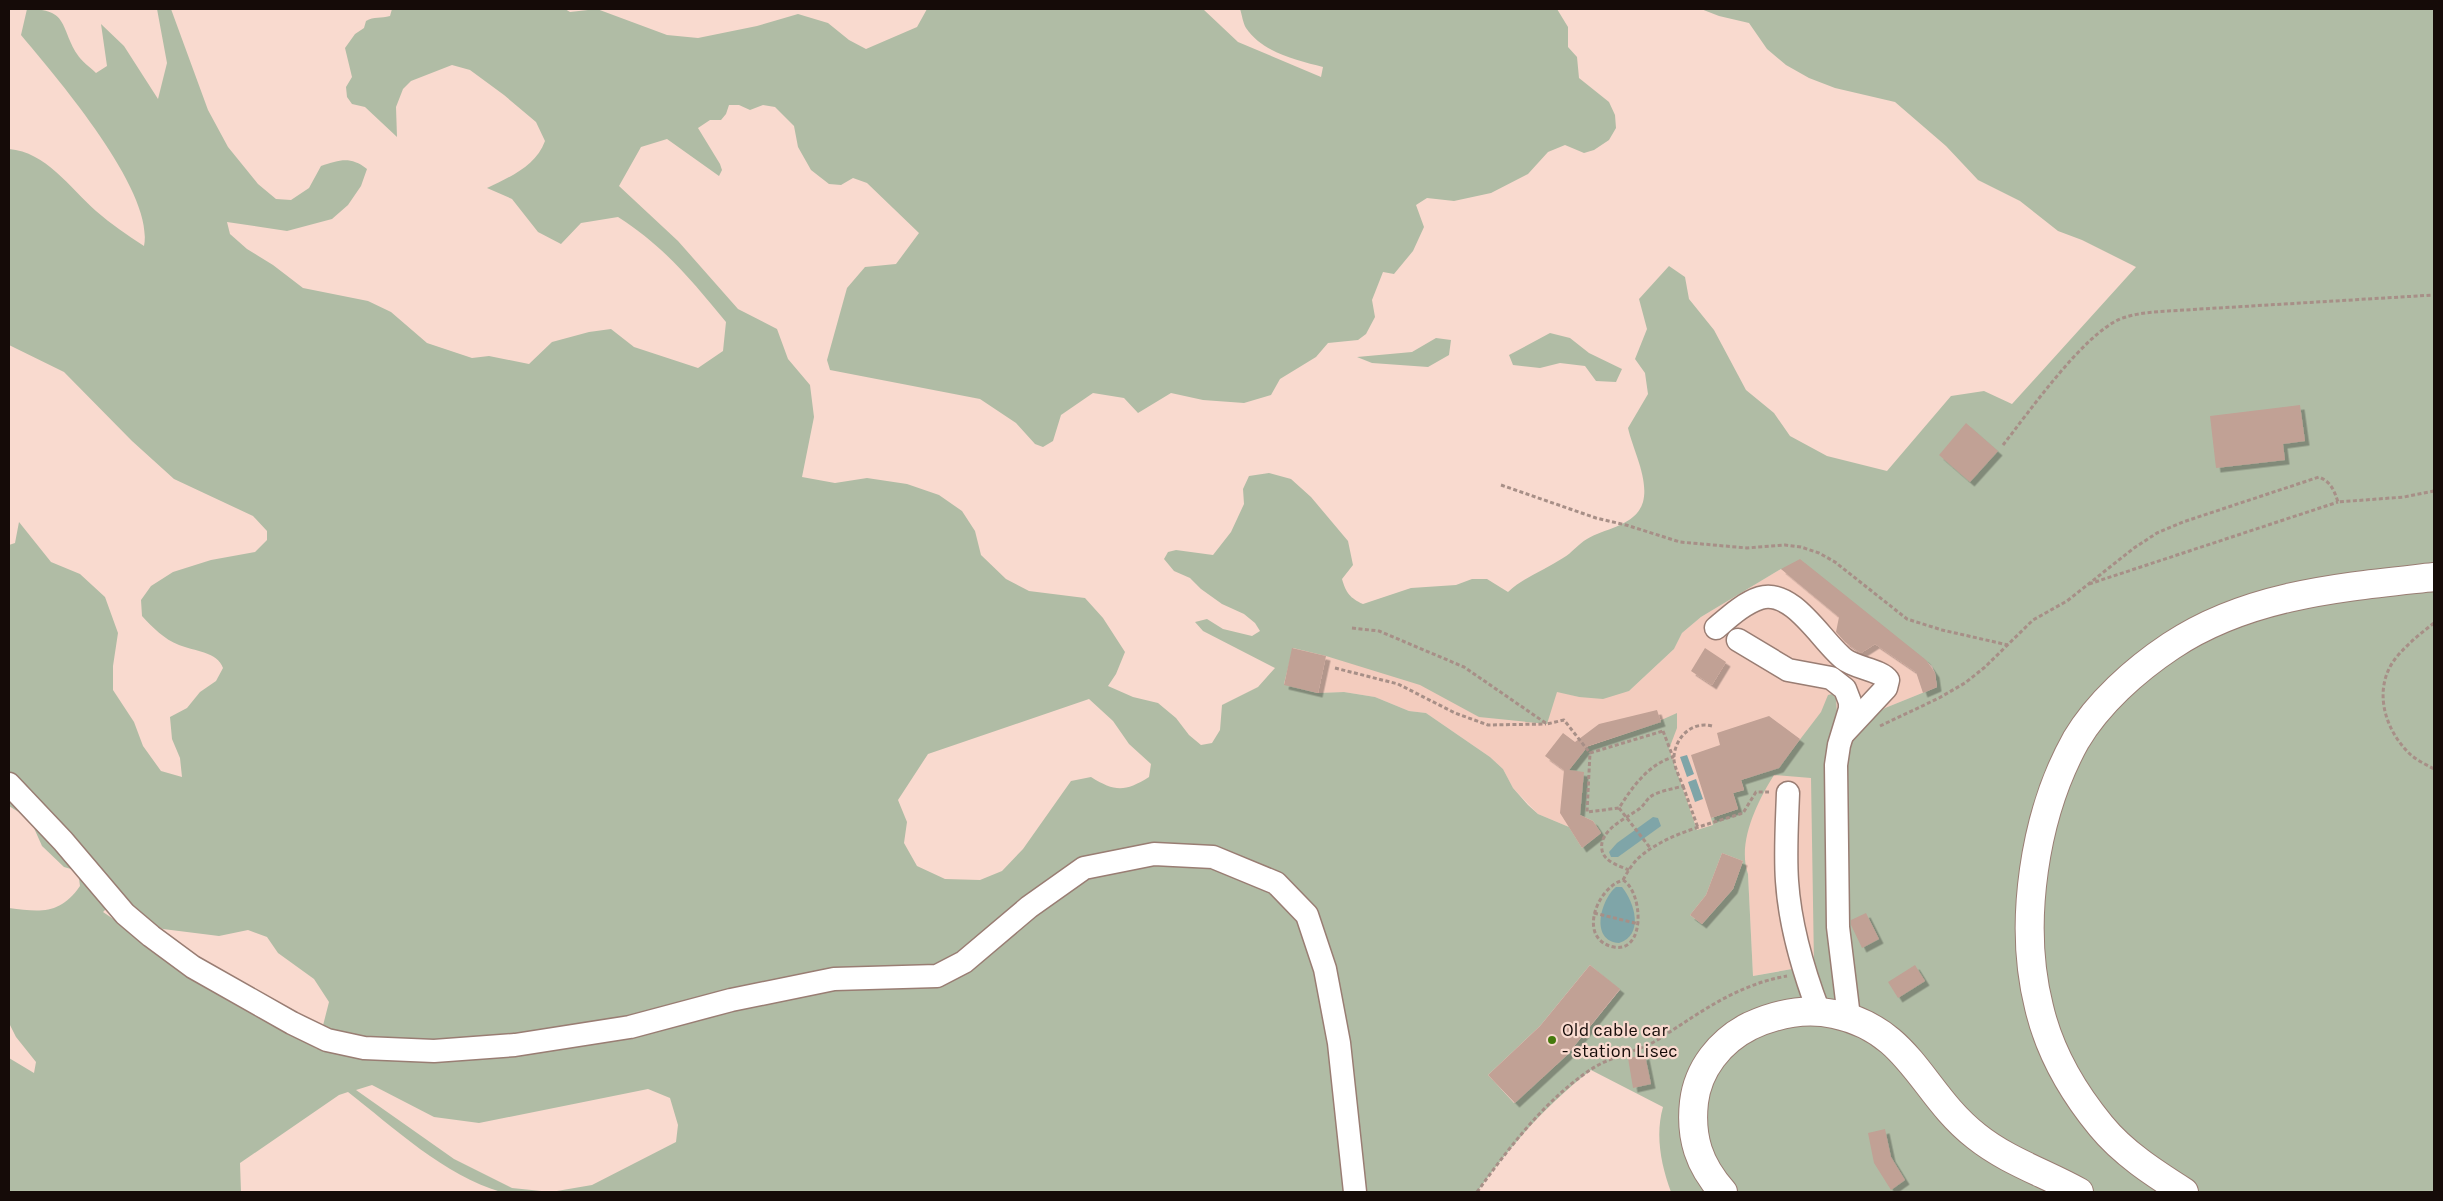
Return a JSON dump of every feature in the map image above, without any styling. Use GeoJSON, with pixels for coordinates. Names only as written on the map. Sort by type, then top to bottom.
{"type":"FeatureCollection","features":[{"type":"Feature","properties":{"kind":"main road"},"geometry":{"type":"LineString","coordinates":[[2184,1192],[2138,1161],[2100,1125],[2073,1086],[2046,1033],[2034,982],[2030,924],[2041,836],[2056,785],[2076,741],[2098,712],[2131,677],[2152,659],[2194,632],[2245,610],[2281,600],[2332,589],[2434,577]]}},
{"type":"Feature","properties":{"kind":"main road"},"geometry":{"type":"LineString","coordinates":[[1723,1192],[1701,1163],[1695,1146],[1693,1127],[1694,1103],[1704,1069],[1722,1045],[1743,1030],[1783,1015],[1819,1012],[1849,1017],[1874,1028],[1899,1047],[1950,1111],[1977,1137],[2012,1159],[2079,1192]]}},
{"type":"Feature","properties":{"kind":"street"},"geometry":{"type":"LineString","coordinates":[[1716,628],[1760,598],[1772,598],[1802,614],[1844,659],[1856,666],[1883,675],[1888,680],[1886,688],[1843,734]]}},
{"type":"Feature","properties":{"kind":"street"},"geometry":{"type":"LineString","coordinates":[[1738,640],[1788,670],[1831,678],[1840,684],[1848,694],[1850,702],[1836,765],[1838,927],[1849,1017]]}},
{"type":"Feature","properties":{"kind":"street"},"geometry":{"type":"LineString","coordinates":[[9,784],[63,841],[125,914],[151,936],[193,967],[292,1023],[326,1040],[364,1048],[434,1051],[515,1045],[630,1027],[730,1000],[834,979],[937,976],[964,962],[1030,907],[1084,868],[1154,854],[1213,857],[1276,883],[1307,915],[1325,969],[1339,1043],[1355,1192]]}},
{"type":"Feature","properties":{"kind":"street"},"geometry":{"type":"LineString","coordinates":[[1788,793],[1787,880],[1793,925],[1805,972],[1819,1012]]}},
{"type":"Feature","properties":{"kind":"path"},"geometry":{"type":"LineString","coordinates":[[2004,445],[2067,364],[2101,332],[2118,320],[2139,313],[2434,294]]}},
{"type":"Feature","properties":{"kind":"path"},"geometry":{"type":"LineString","coordinates":[[1877,728],[1939,698],[1965,683],[2033,620],[2067,601],[2134,548],[2157,533],[2183,522],[2319,478],[2326,480],[2333,488],[2338,502]]}},
{"type":"Feature","properties":{"kind":"path"},"geometry":{"type":"LineString","coordinates":[[1501,485],[1557,506],[1680,542],[1747,548],[1785,545],[1810,550],[1835,562],[1907,619],[1942,630],[2008,645]]}},
{"type":"Feature","properties":{"kind":"path"},"geometry":{"type":"LineString","coordinates":[[2087,585],[2338,502],[2404,497],[2434,491]]}},
{"type":"Feature","properties":{"kind":"path"},"geometry":{"type":"LineString","coordinates":[[2434,623],[2408,644],[2394,660],[2384,678],[2382,695],[2386,714],[2395,737],[2413,756],[2434,769]]}},
{"type":"Feature","properties":{"kind":"path"},"geometry":{"type":"LineString","coordinates":[[1352,628],[1379,631],[1464,666],[1547,724]]}},
{"type":"Feature","properties":{"kind":"path"},"geometry":{"type":"LineString","coordinates":[[1335,668],[1398,684],[1455,713],[1488,725],[1547,724],[1564,720],[1590,753],[1587,812],[1619,808],[1648,771],[1660,762],[1674,757]]}},
{"type":"Feature","properties":{"kind":"path"},"geometry":{"type":"LineString","coordinates":[[1674,757],[1679,741],[1690,729],[1697,725],[1712,726]]}},
{"type":"Feature","properties":{"kind":"path"},"geometry":{"type":"LineString","coordinates":[[1590,753],[1663,731],[1674,757],[1698,828]]}},
{"type":"Feature","properties":{"kind":"path"},"geometry":{"type":"LineString","coordinates":[[1629,870],[1610,862],[1602,850],[1602,844],[1610,831],[1626,816],[1641,808],[1649,798],[1683,786]]}},
{"type":"Feature","properties":{"kind":"path"},"geometry":{"type":"LineString","coordinates":[[1623,880],[1634,896],[1639,910],[1639,924],[1629,943],[1621,948],[1602,941],[1594,931],[1594,913],[1605,893],[1623,880],[1641,856],[1651,849],[1698,828],[1743,813],[1756,792],[1788,793]]}},
{"type":"Feature","properties":{"kind":"path"},"geometry":{"type":"LineString","coordinates":[[1619,808],[1651,849]]}},
{"type":"Feature","properties":{"kind":"path"},"geometry":{"type":"LineString","coordinates":[[1594,913],[1639,924]]}},
{"type":"Feature","properties":{"kind":"path"},"geometry":{"type":"LineString","coordinates":[[1477,1192],[1520,1137],[1572,1085],[1590,1070],[1660,1038],[1735,992],[1760,981],[1805,972]]}},
{"type":"Feature","properties":{"kind":"shaded area"},"geometry":{"type":"Polygon","coordinates":[[[1781,569],[1888,631],[1926,660],[1935,673],[1937,687],[1885,708],[1877,714],[1830,962],[1753,976],[1748,874],[1743,862],[1733,889],[1651,981],[1569,827],[1538,814],[1513,788],[1503,769],[1490,757],[1426,713],[1409,711],[1375,697],[1344,692],[1318,693],[1284,685],[1292,648],[1517,681],[1579,697],[1629,691],[1674,649],[1682,633],[1701,617],[1781,569]]]}},
{"type":"Feature","properties":{"kind":"green space"},"geometry":{"type":"Polygon","coordinates":[[[27,9],[50,12],[61,21],[79,57],[96,73],[107,66],[101,24],[124,46],[158,99],[167,63],[157,9],[171,9],[208,110],[228,147],[258,184],[276,199],[291,200],[309,188],[321,166],[345,160],[355,162],[367,169],[361,186],[348,205],[332,219],[287,231],[227,222],[230,234],[247,249],[273,265],[303,288],[368,301],[391,312],[427,343],[472,358],[489,356],[529,364],[552,342],[589,332],[611,329],[634,347],[698,368],[723,351],[726,322],[689,278],[650,240],[618,217],[581,223],[561,244],[538,232],[512,199],[487,188],[513,175],[529,164],[541,150],[545,141],[536,122],[504,95],[470,70],[452,65],[411,81],[403,89],[396,107],[397,137],[365,107],[352,104],[347,97],[346,87],[352,77],[345,48],[355,34],[364,28],[366,21],[390,16],[392,9],[565,9],[570,12],[597,9],[667,35],[698,38],[757,26],[798,14],[828,23],[849,40],[866,49],[917,27],[927,9],[1203,9],[1238,42],[1321,77],[1323,67],[1281,54],[1253,37],[1246,28],[1240,9],[1557,9],[1568,27],[1568,47],[1577,57],[1579,78],[1609,102],[1615,115],[1616,128],[1609,140],[1594,150],[1584,153],[1565,145],[1548,152],[1528,174],[1491,193],[1454,201],[1427,198],[1416,205],[1424,227],[1413,251],[1394,274],[1383,272],[1372,300],[1375,317],[1366,334],[1358,340],[1328,343],[1316,357],[1280,379],[1271,395],[1244,403],[1203,400],[1171,393],[1138,413],[1124,398],[1093,393],[1061,415],[1053,441],[1043,447],[1035,444],[1016,423],[980,399],[830,370],[827,360],[847,288],[865,267],[896,264],[919,233],[867,183],[853,178],[841,185],[829,184],[811,170],[798,147],[794,126],[775,107],[763,105],[750,110],[739,105],[729,105],[726,114],[721,120],[710,120],[698,128],[720,164],[722,170],[719,176],[667,139],[641,147],[619,186],[678,241],[738,309],[777,329],[788,359],[810,385],[814,417],[802,477],[835,483],[867,478],[907,484],[939,495],[962,511],[975,531],[981,555],[1006,579],[1029,591],[1085,598],[1103,618],[1125,652],[1116,674],[1108,686],[1133,697],[1158,703],[1176,718],[1189,735],[1201,745],[1212,743],[1220,730],[1222,705],[1258,687],[1275,668],[1203,631],[1195,622],[1207,619],[1223,629],[1252,636],[1260,631],[1255,623],[1244,614],[1222,604],[1201,589],[1190,578],[1174,571],[1164,559],[1168,552],[1176,550],[1213,555],[1231,532],[1244,504],[1243,489],[1249,476],[1269,473],[1291,479],[1311,497],[1348,541],[1353,565],[1342,579],[1349,594],[1363,604],[1411,588],[1456,585],[1472,579],[1487,579],[1508,592],[1521,582],[1566,556],[1587,539],[1627,521],[1634,516],[1643,502],[1644,484],[1642,474],[1628,428],[1648,394],[1645,373],[1635,359],[1647,329],[1639,299],[1669,266],[1685,277],[1689,299],[1714,330],[1746,390],[1774,413],[1790,436],[1827,456],[1887,471],[1951,396],[1984,391],[2012,404],[2136,267],[2082,240],[2058,231],[2020,201],[1978,180],[1946,146],[1895,102],[1835,88],[1809,78],[1786,65],[1767,49],[1749,23],[1719,16],[1701,9],[2434,9],[2434,1192],[1671,1192],[1660,1150],[1659,1128],[1663,1107],[1591,1070],[1544,1112],[1502,1158],[1477,1192],[551,1192],[512,1194],[480,1185],[440,1163],[401,1135],[348,1092],[339,1095],[240,1163],[241,1192],[9,1192],[9,1058],[34,1073],[36,1062],[16,1037],[9,1023],[9,908],[40,910],[57,907],[65,902],[80,886],[78,871],[64,867],[42,846],[30,819],[9,806],[9,545],[15,543],[19,522],[51,562],[80,574],[105,597],[118,633],[113,666],[113,690],[134,722],[143,746],[161,771],[182,777],[180,758],[172,739],[170,717],[187,708],[200,692],[216,681],[223,668],[216,658],[211,655],[179,645],[159,633],[142,616],[141,600],[151,586],[173,572],[211,560],[255,552],[267,540],[267,531],[253,516],[174,479],[132,441],[64,372],[9,345],[9,149],[35,157],[46,164],[57,172],[102,216],[144,246],[143,223],[134,196],[119,166],[78,106],[21,35],[27,9]],[[1781,569],[1701,617],[1682,633],[1674,649],[1629,691],[1603,699],[1579,697],[1557,692],[1547,724],[1479,717],[1420,685],[1326,656],[1293,648],[1284,684],[1318,693],[1344,692],[1375,697],[1409,711],[1426,713],[1490,757],[1503,769],[1513,788],[1528,805],[1538,814],[1569,827],[1582,848],[1601,833],[1593,821],[1580,815],[1569,770],[1587,747],[1648,726],[1677,713],[1677,728],[1669,749],[1697,830],[1713,825],[1711,818],[1738,809],[1733,793],[1744,790],[1741,780],[1779,767],[1821,712],[1828,695],[1832,694],[1836,698],[1837,714],[1877,714],[1885,708],[1937,687],[1932,666],[1888,631],[1781,569]],[[1089,699],[928,754],[898,800],[907,822],[904,843],[917,866],[945,879],[980,880],[1002,871],[1023,849],[1071,781],[1091,777],[1114,788],[1126,788],[1149,777],[1151,764],[1129,744],[1113,721],[1089,699]],[[1774,775],[1750,823],[1745,849],[1753,976],[1814,965],[1811,778],[1774,775]],[[1722,853],[1706,895],[1690,915],[1702,924],[1733,889],[1743,861],[1722,853]],[[118,897],[103,912],[222,992],[317,1049],[329,1002],[314,979],[278,953],[267,937],[248,930],[219,936],[163,929],[142,918],[118,897]],[[1590,965],[1540,1026],[1488,1075],[1514,1103],[1567,1055],[1620,990],[1590,965]],[[372,1085],[356,1090],[454,1159],[512,1188],[551,1192],[592,1185],[676,1142],[678,1125],[670,1098],[648,1089],[479,1123],[434,1117],[372,1085]]]}},
{"type":"Feature","properties":{"kind":"green space"},"geometry":{"type":"Polygon","coordinates":[[[1550,333],[1570,338],[1589,353],[1622,369],[1616,382],[1596,381],[1585,366],[1560,363],[1540,368],[1513,365],[1509,355],[1550,333]]]}},
{"type":"Feature","properties":{"kind":"green space"},"geometry":{"type":"Polygon","coordinates":[[[1436,338],[1451,340],[1449,355],[1428,367],[1372,363],[1357,357],[1412,352],[1436,338]]]}},
{"type":"Feature","properties":{"kind":"water"},"geometry":{"type":"Polygon","coordinates":[[[1687,755],[1694,774],[1687,777],[1680,757],[1687,755]]]}},
{"type":"Feature","properties":{"kind":"water"},"geometry":{"type":"Polygon","coordinates":[[[1696,779],[1703,799],[1695,802],[1688,782],[1696,779]]]}},
{"type":"Feature","properties":{"kind":"water"},"geometry":{"type":"Polygon","coordinates":[[[1653,817],[1658,818],[1661,826],[1618,857],[1611,857],[1609,852],[1617,843],[1653,817]]]}},
{"type":"Feature","properties":{"kind":"water"},"geometry":{"type":"Polygon","coordinates":[[[1616,887],[1622,887],[1627,894],[1631,901],[1635,918],[1632,933],[1627,939],[1619,943],[1610,941],[1604,935],[1601,928],[1602,909],[1616,887]]]}},
{"type":"Feature","properties":{"kind":"building"},"geometry":{"type":"Polygon","coordinates":[[[2300,405],[2305,441],[2283,444],[2285,460],[2216,468],[2210,416],[2300,405]]]}},
{"type":"Feature","properties":{"kind":"building"},"geometry":{"type":"Polygon","coordinates":[[[1966,423],[1998,451],[1970,482],[1939,455],[1966,423]]]}},
{"type":"Feature","properties":{"kind":"building"},"geometry":{"type":"Polygon","coordinates":[[[1800,559],[1926,660],[1935,673],[1937,687],[1923,693],[1916,672],[1875,644],[1861,653],[1845,642],[1836,632],[1839,617],[1781,569],[1800,559]]]}},
{"type":"Feature","properties":{"kind":"building"},"geometry":{"type":"Polygon","coordinates":[[[1292,648],[1326,656],[1318,693],[1284,685],[1292,648]]]}},
{"type":"Feature","properties":{"kind":"building"},"geometry":{"type":"Polygon","coordinates":[[[1705,648],[1726,662],[1712,685],[1691,671],[1705,648]]]}},
{"type":"Feature","properties":{"kind":"building"},"geometry":{"type":"Polygon","coordinates":[[[1657,710],[1661,722],[1588,746],[1569,770],[1584,772],[1580,815],[1593,821],[1601,833],[1582,848],[1560,813],[1564,770],[1545,756],[1563,733],[1575,742],[1599,724],[1657,710]]]}},
{"type":"Feature","properties":{"kind":"building"},"geometry":{"type":"Polygon","coordinates":[[[1769,716],[1800,739],[1779,768],[1741,780],[1744,790],[1733,793],[1738,809],[1711,818],[1691,755],[1720,745],[1717,733],[1769,716]]]}},
{"type":"Feature","properties":{"kind":"building"},"geometry":{"type":"Polygon","coordinates":[[[1722,853],[1743,861],[1733,889],[1702,924],[1690,915],[1706,895],[1722,853]]]}},
{"type":"Feature","properties":{"kind":"building"},"geometry":{"type":"Polygon","coordinates":[[[1866,913],[1879,939],[1862,948],[1851,925],[1851,920],[1866,913]]]}},
{"type":"Feature","properties":{"kind":"building","name":"Old cable car - station Lisec"},"geometry":{"type":"Polygon","coordinates":[[[1590,965],[1620,989],[1567,1055],[1515,1103],[1488,1075],[1540,1026],[1590,965]]]}},
{"type":"Feature","properties":{"kind":"building"},"geometry":{"type":"Polygon","coordinates":[[[1915,965],[1925,981],[1898,998],[1888,982],[1915,965]]]}},
{"type":"Feature","properties":{"kind":"building"},"geometry":{"type":"Polygon","coordinates":[[[1645,1055],[1651,1084],[1633,1088],[1628,1058],[1645,1055]]]}},
{"type":"Feature","properties":{"kind":"building"},"geometry":{"type":"Polygon","coordinates":[[[1885,1129],[1891,1157],[1905,1180],[1891,1190],[1874,1163],[1868,1133],[1885,1129]]]}},
{"type":"Feature","properties":{"kind":"place","name":"Old cable car - station Lisec"},"geometry":{"type":"Point","coordinates":[1552,1040]}}]}
